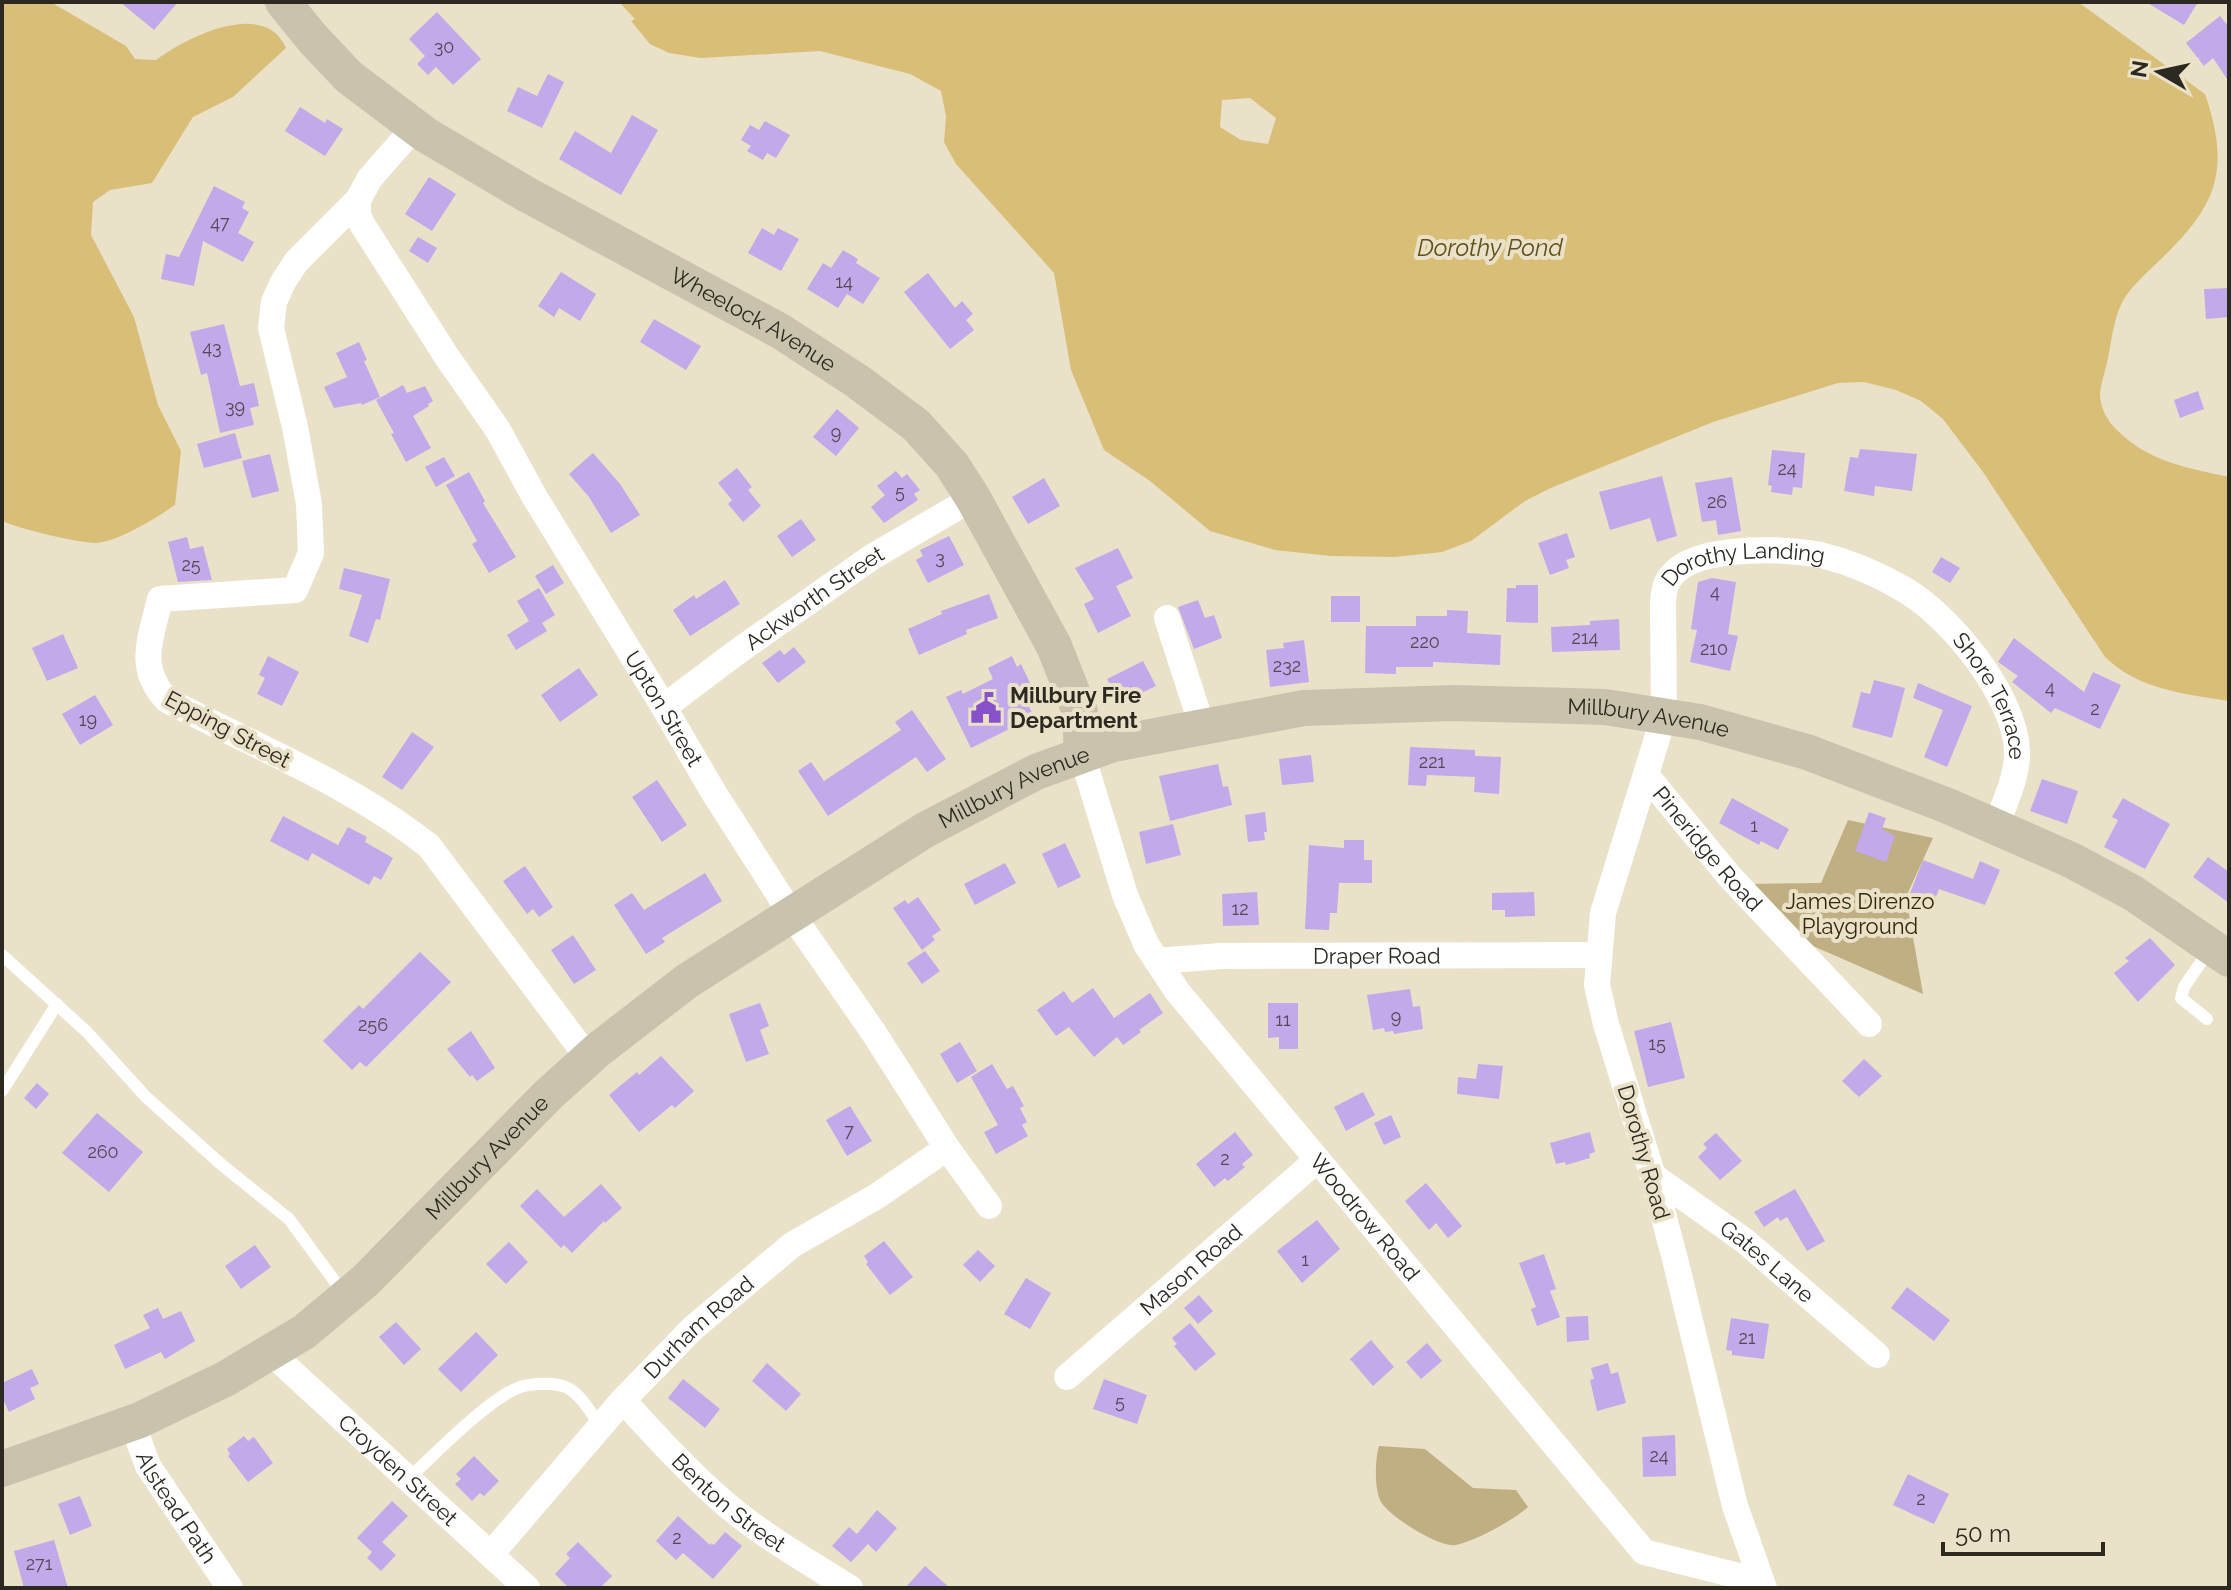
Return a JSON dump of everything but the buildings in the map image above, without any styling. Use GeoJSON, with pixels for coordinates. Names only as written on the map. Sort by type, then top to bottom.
{"type":"FeatureCollection","features":[{"type":"Feature","properties":{"kind":"main road","name":"Wheelock Avenue"},"geometry":{"type":"LineString","coordinates":[[283,2],[349,77],[415,127],[526,194],[780,331],[916,425],[952,465],[973,498],[1054,646],[1080,712],[1082,755]]}},
{"type":"Feature","properties":{"kind":"main road","name":"Millbury Avenue"},"geometry":{"type":"LineString","coordinates":[[2,1469],[132,1423],[225,1379],[304,1332],[346,1297],[430,1216],[548,1095],[687,981],[925,830],[1036,772],[1113,744],[1304,708],[1453,703],[1605,707],[1700,722],[1807,752],[2071,860],[2133,893],[2220,953]]}},
{"type":"Feature","properties":{"kind":"street","name":"Epping Street"},"geometry":{"type":"LineString","coordinates":[[415,127],[370,178],[358,200],[296,262],[274,302],[271,328],[295,427],[309,504],[311,553],[295,590],[160,599],[147,666],[157,689],[167,700],[317,777],[392,820],[429,846],[589,1059]]}},
{"type":"Feature","properties":{"kind":"street","name":"Upton Street"},"geometry":{"type":"LineString","coordinates":[[358,200],[358,215],[362,224],[498,430],[566,549],[714,793],[947,1148],[989,1206]]}},
{"type":"Feature","properties":{"kind":"street","name":"Ackworth Street"},"geometry":{"type":"LineString","coordinates":[[664,707],[872,557],[973,498]]}},
{"type":"Feature","properties":{"kind":"street","name":"Dorothy Landing"},"geometry":{"type":"LineString","coordinates":[[1664,716],[1665,585],[1674,572],[1686,564],[1732,552],[1796,551],[1848,564],[1904,589]]}},
{"type":"Feature","properties":{"kind":"street","name":"Shore Terrace"},"geometry":{"type":"LineString","coordinates":[[1904,589],[1927,605],[1983,666],[2005,701],[2014,727],[2016,761],[1996,827]]}},
{"type":"Feature","properties":{"kind":"street"},"geometry":{"type":"LineString","coordinates":[[1167,618],[1202,726]]}},
{"type":"Feature","properties":{"kind":"street","name":"Dorothy Road"},"geometry":{"type":"LineString","coordinates":[[1664,716],[1603,913],[1597,985],[1652,1175],[1731,1490],[1764,1588]]}},
{"type":"Feature","properties":{"kind":"street","name":"Woodrow Road"},"geometry":{"type":"LineString","coordinates":[[1082,755],[1125,895],[1146,944],[1177,991],[1644,1552],[1739,1576],[1750,1588]]}},
{"type":"Feature","properties":{"kind":"street","name":"Pineridge Road"},"geometry":{"type":"LineString","coordinates":[[1646,775],[1730,877],[1869,1024]]}},
{"type":"Feature","properties":{"kind":"street","name":"Draper Road"},"geometry":{"type":"LineString","coordinates":[[1157,961],[1221,956],[1599,955]]}},
{"type":"Feature","properties":{"kind":"street","name":"Durham Road"},"geometry":{"type":"LineString","coordinates":[[491,1554],[623,1400],[693,1328],[792,1245],[877,1196],[947,1148]]}},
{"type":"Feature","properties":{"kind":"street","name":"Mason Road"},"geometry":{"type":"LineString","coordinates":[[1067,1377],[1316,1161]]}},
{"type":"Feature","properties":{"kind":"street","name":"Gates Lane"},"geometry":{"type":"LineString","coordinates":[[1652,1175],[1745,1241],[1877,1355]]}},
{"type":"Feature","properties":{"kind":"street","name":"Croyden Street"},"geometry":{"type":"LineString","coordinates":[[270,1352],[527,1588]]}},
{"type":"Feature","properties":{"kind":"street","name":"Benton Street"},"geometry":{"type":"LineString","coordinates":[[623,1400],[661,1443],[724,1503],[850,1588]]}},
{"type":"Feature","properties":{"kind":"street","name":"Alstead Path"},"geometry":{"type":"LineString","coordinates":[[132,1423],[148,1466],[230,1588]]}},
{"type":"Feature","properties":{"kind":"lane"},"geometry":{"type":"LineString","coordinates":[[2207,1019],[2181,998],[2184,987],[2220,953]]}},
{"type":"Feature","properties":{"kind":"lane"},"geometry":{"type":"LineString","coordinates":[[2,955],[87,1032],[146,1097],[222,1165],[289,1219],[346,1297]]}},
{"type":"Feature","properties":{"kind":"lane"},"geometry":{"type":"LineString","coordinates":[[2,1091],[57,1004]]}},
{"type":"Feature","properties":{"kind":"lane"},"geometry":{"type":"LineString","coordinates":[[409,1478],[502,1396],[521,1387],[544,1384],[565,1386],[579,1395],[600,1426]]}},
{"type":"Feature","properties":{"kind":"green space","name":"James Direnzo Playground"},"geometry":{"type":"Polygon","coordinates":[[[1848,820],[1933,838],[1906,897],[1923,994],[1813,946],[1747,884],[1821,883],[1848,820]]]}},
{"type":"Feature","properties":{"kind":"green space"},"geometry":{"type":"Polygon","coordinates":[[[1379,1446],[1425,1449],[1473,1488],[1516,1490],[1528,1507],[1504,1524],[1473,1539],[1456,1545],[1438,1542],[1404,1523],[1381,1502],[1376,1474],[1379,1446]]]}},
{"type":"Feature","properties":{"kind":"water"},"geometry":{"type":"Polygon","coordinates":[[[2,2],[54,4],[126,46],[135,59],[156,60],[207,32],[245,24],[262,26],[276,34],[286,48],[233,97],[193,117],[152,183],[110,190],[93,202],[91,235],[134,317],[158,405],[181,451],[175,505],[104,542],[61,538],[2,521],[2,2]]]}},
{"type":"Feature","properties":{"kind":"water","name":"Dorothy Pond"},"geometry":{"type":"Polygon","coordinates":[[[619,2],[2078,2],[2205,94],[2213,121],[2217,165],[2207,203],[2181,239],[2124,299],[2116,320],[2100,399],[2111,423],[2143,450],[2170,462],[2229,477],[2229,701],[2179,693],[2148,684],[2118,668],[2105,657],[1983,472],[1943,419],[1921,401],[1896,390],[1864,382],[1838,383],[1713,422],[1553,487],[1525,501],[1471,541],[1442,552],[1395,557],[1331,556],[1275,550],[1210,531],[1150,481],[1104,450],[1071,370],[1054,273],[956,164],[944,142],[946,116],[941,91],[910,74],[820,51],[701,58],[669,53],[650,44],[631,21],[635,19],[619,2]],[[1250,98],[1222,100],[1220,127],[1241,140],[1268,144],[1276,118],[1250,98]]]}},
{"type":"Feature","properties":{"kind":"place","name":"Millbury Fire Department"},"geometry":{"type":"Point","coordinates":[986,708]}}]}
